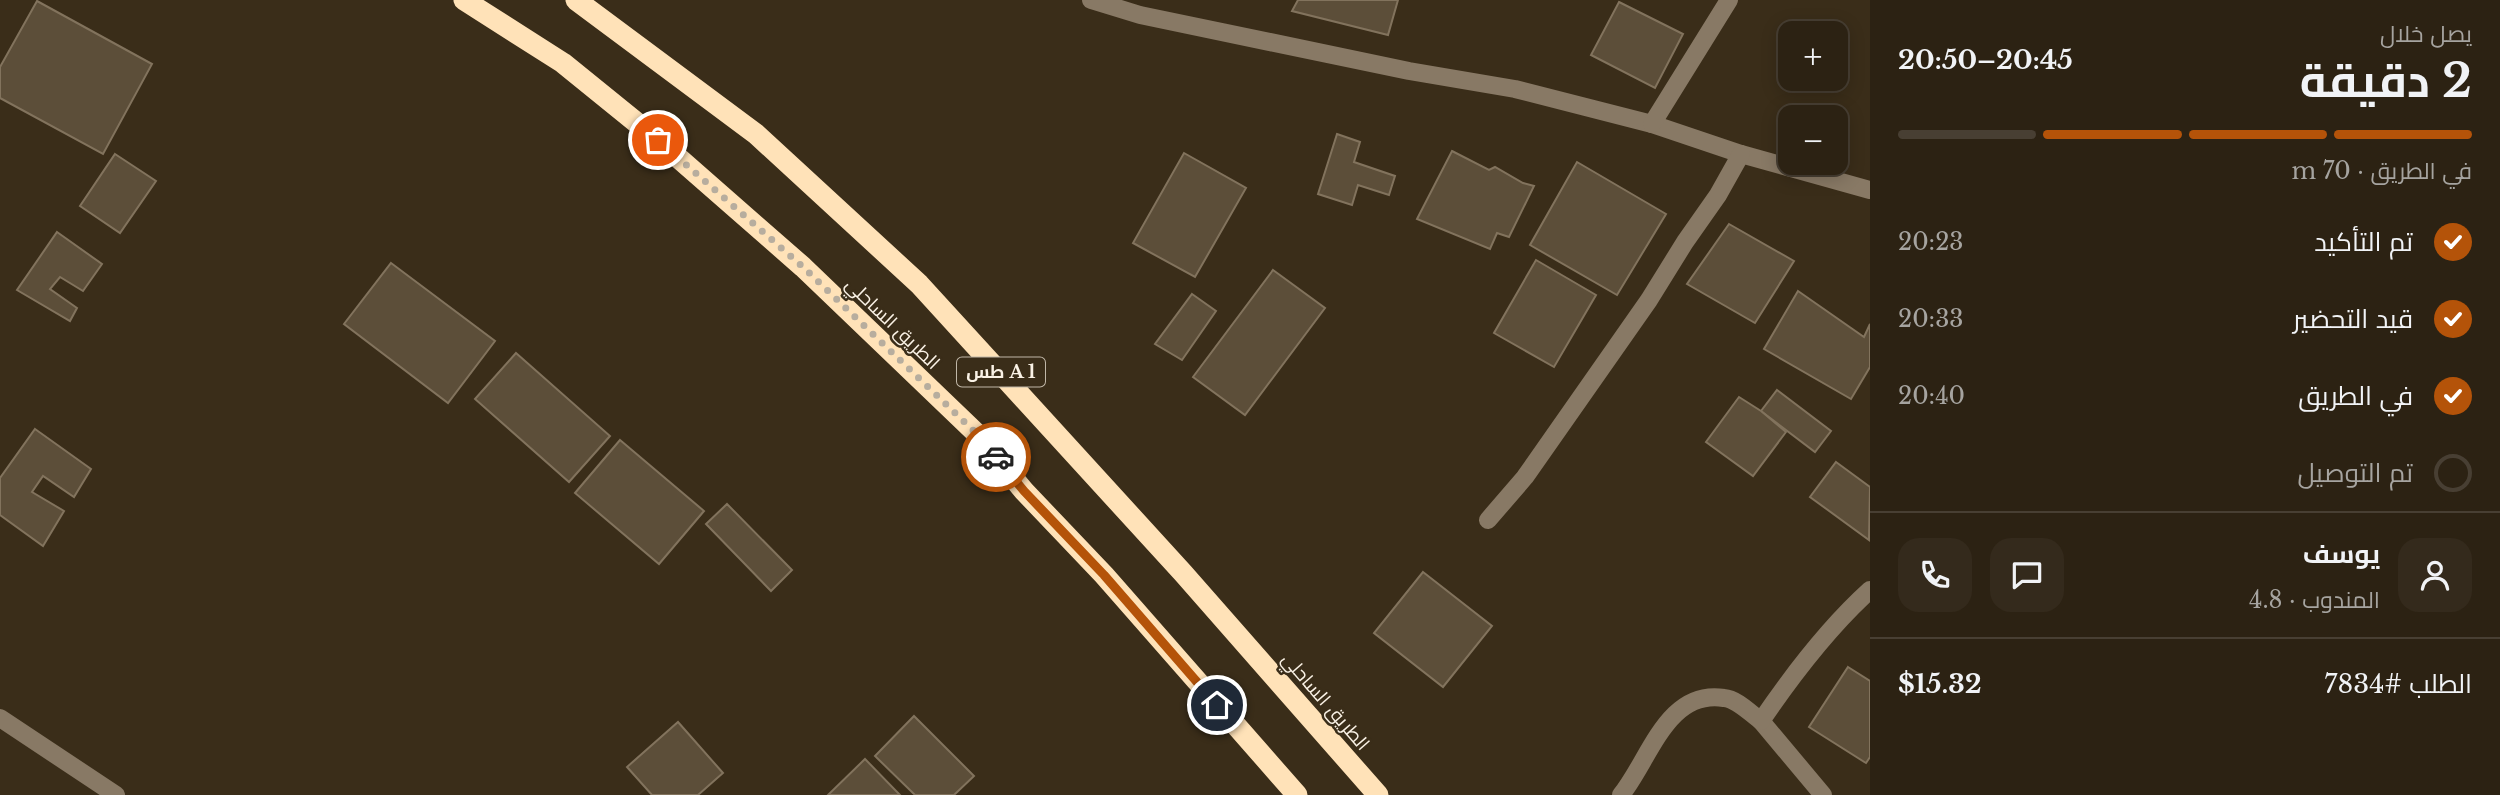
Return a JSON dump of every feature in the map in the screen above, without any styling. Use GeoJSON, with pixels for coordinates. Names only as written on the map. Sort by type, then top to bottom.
{"type":"FeatureCollection","features":[{"type":"Feature","properties":{"kind":"highway","name":"الطريق الساحلي"},"geometry":{"type":"LineString","coordinates":[[464,0],[562,63],[658,140],[803,267],[975,432],[1024,491],[1104,575],[1297,795]]}},
{"type":"Feature","properties":{"kind":"highway","name":"الطريق الساحلي"},"geometry":{"type":"LineString","coordinates":[[576,0],[756,134],[919,284],[1183,573],[1378,795]]}},
{"type":"Feature","properties":{"kind":"street"},"geometry":{"type":"LineString","coordinates":[[1091,0],[1140,15],[1409,71],[1515,89],[1652,124],[1741,154],[1870,190]]}},
{"type":"Feature","properties":{"kind":"street"},"geometry":{"type":"LineString","coordinates":[[1652,124],[1729,0]]}},
{"type":"Feature","properties":{"kind":"street"},"geometry":{"type":"LineString","coordinates":[[1488,520],[1525,477],[1649,300],[1718,195],[1741,154]]}},
{"type":"Feature","properties":{"kind":"street"},"geometry":{"type":"LineString","coordinates":[[1760,721],[1810,654],[1837,622],[1870,590]]}},
{"type":"Feature","properties":{"kind":"street"},"geometry":{"type":"LineString","coordinates":[[1621,795],[1672,715],[1694,699],[1726,698],[1760,721],[1823,795]]}},
{"type":"Feature","properties":{"kind":"street"},"geometry":{"type":"LineString","coordinates":[[0,718],[116,795]]}},
{"type":"Feature","properties":{"kind":"building"},"geometry":{"type":"Polygon","coordinates":[[[1298,0],[1398,0],[1388,35],[1292,11],[1298,0]]]}},
{"type":"Feature","properties":{"kind":"building"},"geometry":{"type":"Polygon","coordinates":[[[37,1],[152,64],[103,154],[0,98],[0,67],[37,1]]]}},
{"type":"Feature","properties":{"kind":"building"},"geometry":{"type":"Polygon","coordinates":[[[1619,2],[1683,34],[1655,88],[1591,55],[1619,2]]]}},
{"type":"Feature","properties":{"kind":"building"},"geometry":{"type":"Polygon","coordinates":[[[1337,134],[1360,142],[1354,162],[1395,176],[1389,195],[1358,185],[1352,205],[1318,194],[1337,134]]]}},
{"type":"Feature","properties":{"kind":"building"},"geometry":{"type":"Polygon","coordinates":[[[1452,151],[1489,170],[1495,167],[1523,183],[1534,186],[1509,237],[1497,233],[1490,249],[1417,219],[1452,151]]]}},
{"type":"Feature","properties":{"kind":"building"},"geometry":{"type":"Polygon","coordinates":[[[1184,153],[1246,188],[1195,277],[1133,243],[1184,153]]]}},
{"type":"Feature","properties":{"kind":"building"},"geometry":{"type":"Polygon","coordinates":[[[115,154],[156,181],[120,233],[80,206],[115,154]]]}},
{"type":"Feature","properties":{"kind":"building"},"geometry":{"type":"Polygon","coordinates":[[[1577,162],[1666,214],[1617,295],[1530,245],[1577,162]]]}},
{"type":"Feature","properties":{"kind":"building"},"geometry":{"type":"Polygon","coordinates":[[[1729,224],[1794,261],[1755,323],[1687,284],[1729,224]]]}},
{"type":"Feature","properties":{"kind":"building"},"geometry":{"type":"Polygon","coordinates":[[[57,232],[102,264],[83,291],[60,277],[50,289],[77,308],[70,321],[17,290],[57,232]]]}},
{"type":"Feature","properties":{"kind":"building"},"geometry":{"type":"Polygon","coordinates":[[[1536,260],[1596,295],[1554,367],[1494,333],[1536,260]]]}},
{"type":"Feature","properties":{"kind":"building"},"geometry":{"type":"Polygon","coordinates":[[[391,263],[495,341],[448,403],[344,324],[391,263]]]}},
{"type":"Feature","properties":{"kind":"building"},"geometry":{"type":"Polygon","coordinates":[[[1273,270],[1325,308],[1245,415],[1193,377],[1273,270]]]}},
{"type":"Feature","properties":{"kind":"building"},"geometry":{"type":"Polygon","coordinates":[[[1798,291],[1864,337],[1870,324],[1870,367],[1851,399],[1764,349],[1798,291]]]}},
{"type":"Feature","properties":{"kind":"building"},"geometry":{"type":"Polygon","coordinates":[[[1192,294],[1216,311],[1182,360],[1155,344],[1192,294]]]}},
{"type":"Feature","properties":{"kind":"building"},"geometry":{"type":"Polygon","coordinates":[[[516,353],[610,436],[569,482],[475,399],[516,353]]]}},
{"type":"Feature","properties":{"kind":"building"},"geometry":{"type":"Polygon","coordinates":[[[1777,390],[1831,431],[1815,452],[1761,411],[1777,390]]]}},
{"type":"Feature","properties":{"kind":"building"},"geometry":{"type":"Polygon","coordinates":[[[1739,397],[1786,432],[1753,476],[1706,442],[1739,397]]]}},
{"type":"Feature","properties":{"kind":"building"},"geometry":{"type":"Polygon","coordinates":[[[35,429],[91,469],[74,497],[43,476],[32,492],[64,511],[43,546],[0,515],[0,478],[35,429]]]}},
{"type":"Feature","properties":{"kind":"building"},"geometry":{"type":"Polygon","coordinates":[[[620,440],[704,511],[659,564],[575,493],[620,440]]]}},
{"type":"Feature","properties":{"kind":"building"},"geometry":{"type":"Polygon","coordinates":[[[1836,462],[1870,487],[1869,540],[1810,497],[1836,462]]]}},
{"type":"Feature","properties":{"kind":"building"},"geometry":{"type":"Polygon","coordinates":[[[727,504],[792,570],[771,591],[706,524],[727,504]]]}},
{"type":"Feature","properties":{"kind":"building"},"geometry":{"type":"Polygon","coordinates":[[[1423,572],[1492,626],[1443,687],[1374,633],[1423,572]]]}},
{"type":"Feature","properties":{"kind":"building"},"geometry":{"type":"Polygon","coordinates":[[[1848,667],[1870,681],[1870,757],[1866,763],[1809,727],[1848,667]]]}},
{"type":"Feature","properties":{"kind":"building"},"geometry":{"type":"Polygon","coordinates":[[[914,716],[974,776],[954,795],[915,795],[875,756],[914,716]]]}},
{"type":"Feature","properties":{"kind":"building"},"geometry":{"type":"Polygon","coordinates":[[[678,722],[723,773],[698,795],[652,795],[627,767],[678,722]]]}},
{"type":"Feature","properties":{"kind":"building"},"geometry":{"type":"Polygon","coordinates":[[[865,759],[900,795],[828,795],[865,759]]]}},
{"type":"Feature","properties":{"kind":"way so far"},"geometry":{"type":"LineString","coordinates":[[658,140],[803,267],[975,432],[996,457]]}},
{"type":"Feature","properties":{"kind":"route"},"geometry":{"type":"LineString","coordinates":[[996,457],[1024,491],[1104,575],[1217,705]]}}]}
